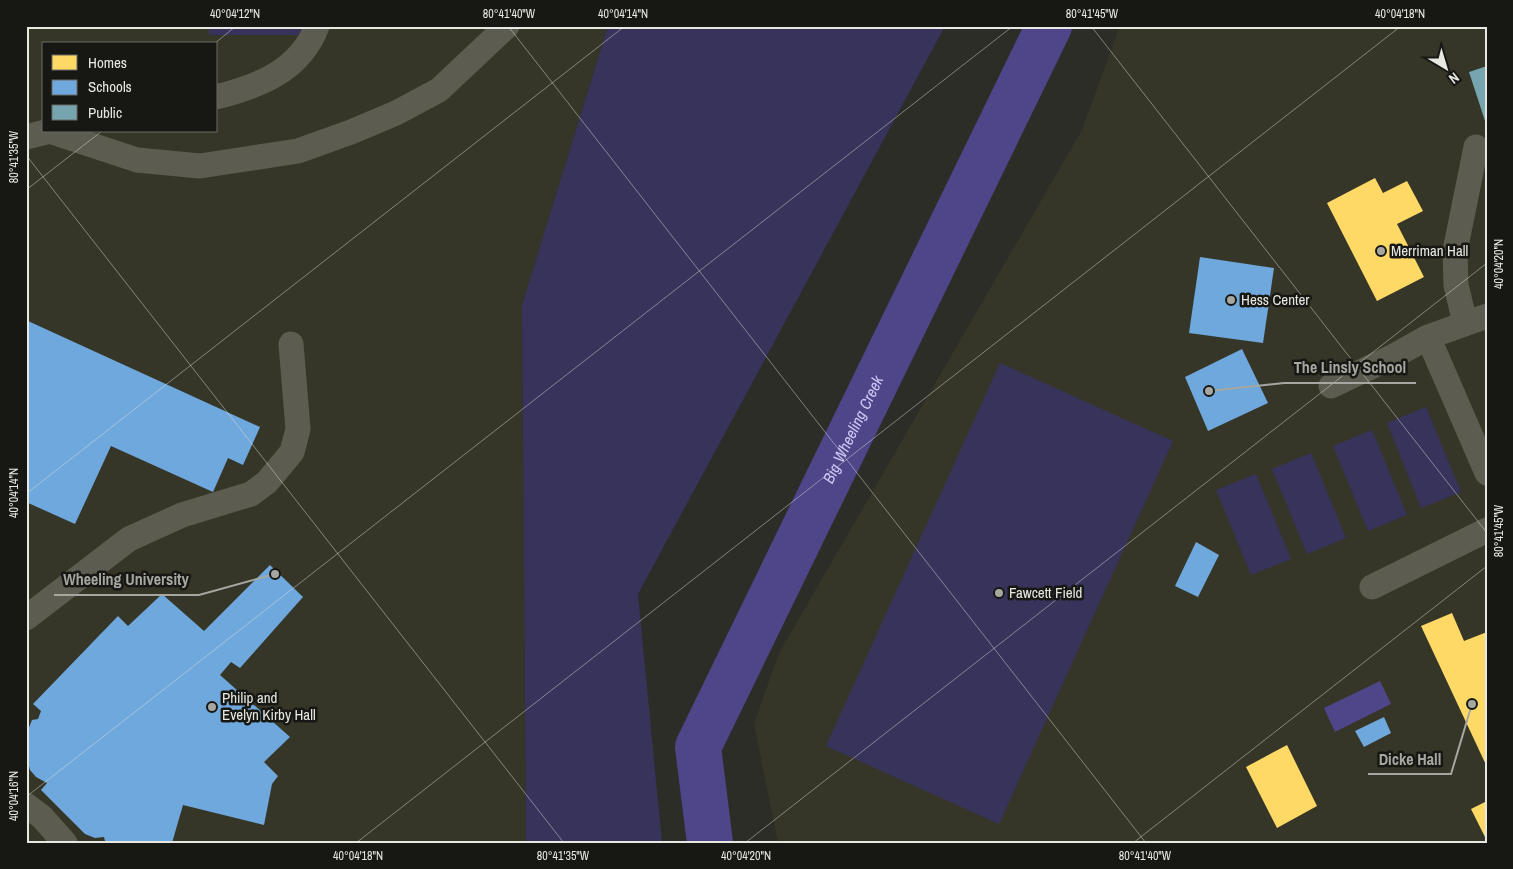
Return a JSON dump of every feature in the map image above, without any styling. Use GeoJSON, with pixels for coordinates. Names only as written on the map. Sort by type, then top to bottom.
{"type":"FeatureCollection","features":[{"type":"Feature","properties":{"kind":"street"},"geometry":{"type":"LineString","coordinates":[[218,97],[244,90],[291,67],[311,41],[317,26]]}},
{"type":"Feature","properties":{"kind":"street"},"geometry":{"type":"LineString","coordinates":[[53,132],[137,160],[200,166],[298,151],[352,132],[396,113],[439,90],[507,26]]}},
{"type":"Feature","properties":{"kind":"street"},"geometry":{"type":"LineString","coordinates":[[26,137],[46,132]]}},
{"type":"Feature","properties":{"kind":"street"},"geometry":{"type":"LineString","coordinates":[[1331,386],[1394,356],[1428,337],[1476,320],[1456,285],[1456,251],[1476,147]]}},
{"type":"Feature","properties":{"kind":"street"},"geometry":{"type":"LineString","coordinates":[[1428,337],[1487,473]]}},
{"type":"Feature","properties":{"kind":"street"},"geometry":{"type":"LineString","coordinates":[[26,618],[129,538],[182,515],[251,494],[267,482],[292,452],[298,429],[290,344]]}},
{"type":"Feature","properties":{"kind":"street"},"geometry":{"type":"LineString","coordinates":[[1372,587],[1487,530]]}},
{"type":"Feature","properties":{"kind":"street"},"geometry":{"type":"LineString","coordinates":[[26,805],[42,817],[65,843]]}},
{"type":"Feature","properties":{"kind":"shaded area"},"geometry":{"type":"Polygon","coordinates":[[[26,26],[608,26],[522,305],[526,843],[26,843],[26,26]]]}},
{"type":"Feature","properties":{"kind":"shaded area"},"geometry":{"type":"Polygon","coordinates":[[[209,26],[305,26],[306,35],[209,35],[209,26]]]}},
{"type":"Feature","properties":{"kind":"shaded area"},"geometry":{"type":"Polygon","coordinates":[[[608,26],[945,26],[638,594],[662,843],[526,843],[522,305],[608,26]]]}},
{"type":"Feature","properties":{"kind":"shaded area"},"geometry":{"type":"Polygon","coordinates":[[[1120,26],[1487,26],[1487,843],[778,843],[754,724],[779,653],[1082,130],[1120,26]]]}},
{"type":"Feature","properties":{"kind":"shaded area","name":"Fawcett Field"},"geometry":{"type":"Polygon","coordinates":[[[1000,363],[1173,441],[999,824],[826,746],[1000,363]]]}},
{"type":"Feature","properties":{"kind":"shaded area"},"geometry":{"type":"Polygon","coordinates":[[[1426,407],[1461,492],[1421,508],[1387,423],[1426,407]]]}},
{"type":"Feature","properties":{"kind":"shaded area"},"geometry":{"type":"Polygon","coordinates":[[[1372,430],[1407,515],[1368,531],[1333,446],[1372,430]]]}},
{"type":"Feature","properties":{"kind":"shaded area"},"geometry":{"type":"Polygon","coordinates":[[[1311,453],[1346,538],[1307,554],[1272,469],[1311,453]]]}},
{"type":"Feature","properties":{"kind":"shaded area"},"geometry":{"type":"Polygon","coordinates":[[[1256,474],[1291,559],[1251,575],[1216,490],[1256,474]]]}},
{"type":"Feature","properties":{"kind":"shaded area"},"geometry":{"type":"Polygon","coordinates":[[[1380,681],[1391,704],[1335,732],[1324,708],[1380,681]]]}},
{"type":"Feature","properties":{"kind":"building: Homes","name":"Merriman Hall"},"geometry":{"type":"Polygon","coordinates":[[[1375,178],[1383,193],[1407,181],[1423,211],[1397,224],[1424,277],[1377,301],[1327,203],[1375,178]]]}},
{"type":"Feature","properties":{"kind":"building: Homes"},"geometry":{"type":"Polygon","coordinates":[[[1452,613],[1464,641],[1487,632],[1487,767],[1421,626],[1452,613]]]}},
{"type":"Feature","properties":{"kind":"building: Homes"},"geometry":{"type":"Polygon","coordinates":[[[1287,745],[1317,806],[1277,828],[1246,767],[1287,745]]]}},
{"type":"Feature","properties":{"kind":"building: Homes"},"geometry":{"type":"Polygon","coordinates":[[[1487,801],[1487,841],[1471,809],[1487,801]]]}},
{"type":"Feature","properties":{"kind":"building: Schools","name":"Hess Center"},"geometry":{"type":"Polygon","coordinates":[[[1200,257],[1274,268],[1263,343],[1189,333],[1200,257]]]}},
{"type":"Feature","properties":{"kind":"building: Schools"},"geometry":{"type":"Polygon","coordinates":[[[28,321],[260,427],[243,465],[228,458],[213,492],[111,446],[75,524],[26,502],[26,325],[28,321]]]}},
{"type":"Feature","properties":{"kind":"building: Schools"},"geometry":{"type":"Polygon","coordinates":[[[1242,349],[1268,403],[1208,431],[1185,377],[1242,349]]]}},
{"type":"Feature","properties":{"kind":"building: Schools"},"geometry":{"type":"Polygon","coordinates":[[[1196,542],[1219,555],[1198,597],[1175,586],[1196,542]]]}},
{"type":"Feature","properties":{"kind":"building: Schools","name":"Philip and Evelyn Kirby Hall"},"geometry":{"type":"Polygon","coordinates":[[[270,565],[303,597],[240,668],[231,662],[220,675],[290,737],[264,762],[278,776],[272,784],[264,825],[183,805],[172,843],[105,841],[104,837],[95,838],[85,834],[41,790],[47,783],[36,777],[30,770],[26,753],[26,735],[32,720],[38,719],[41,711],[33,704],[118,616],[128,626],[162,594],[204,631],[270,565]]]}},
{"type":"Feature","properties":{"kind":"building: Schools"},"geometry":{"type":"Polygon","coordinates":[[[1384,717],[1391,733],[1364,747],[1355,731],[1384,717]]]}},
{"type":"Feature","properties":{"kind":"building: Public"},"geometry":{"type":"Polygon","coordinates":[[[1487,66],[1487,124],[1486,124],[1469,72],[1487,66]]]}},
{"type":"Feature","properties":{"kind":"waterway","name":"Big Wheeling Creek"},"geometry":{"type":"LineString","coordinates":[[710,843],[698,747],[1049,26]]}},
{"type":"Feature","properties":{"kind":"place","name":"Merriman Hall"},"geometry":{"type":"Point","coordinates":[1381,251]}},
{"type":"Feature","properties":{"kind":"place","name":"Hess Center"},"geometry":{"type":"Point","coordinates":[1231,300]}},
{"type":"Feature","properties":{"kind":"place","name":"The Linsly School"},"geometry":{"type":"Point","coordinates":[1209,391]}},
{"type":"Feature","properties":{"kind":"place","name":"Wheeling University"},"geometry":{"type":"Point","coordinates":[275,574]}},
{"type":"Feature","properties":{"kind":"place","name":"Fawcett Field"},"geometry":{"type":"Point","coordinates":[999,593]}},
{"type":"Feature","properties":{"kind":"place","name":"Dicke Hall"},"geometry":{"type":"Point","coordinates":[1472,704]}},
{"type":"Feature","properties":{"kind":"place","name":"Philip and Evelyn Kirby Hall"},"geometry":{"type":"Point","coordinates":[212,707]}}]}
